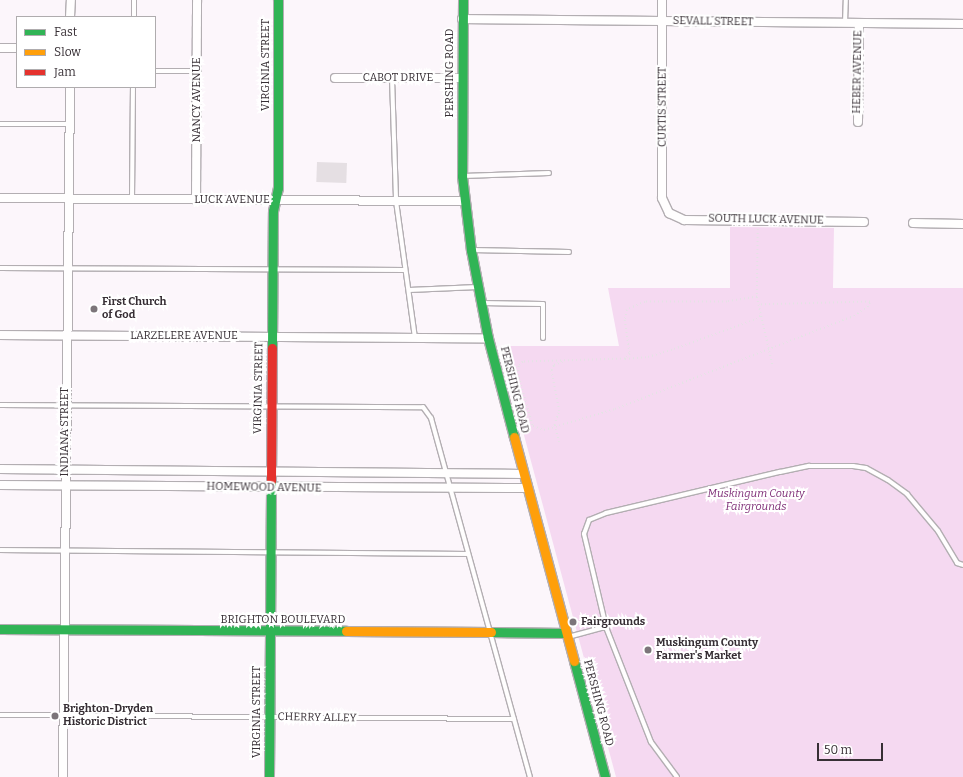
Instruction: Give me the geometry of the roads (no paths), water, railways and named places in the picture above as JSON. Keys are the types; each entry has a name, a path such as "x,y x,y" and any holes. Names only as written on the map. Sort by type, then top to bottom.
{"street":[{"path":"70,0 70,16"},
{"name":"NANCY AVENUE","path":"196,200 197,0"},
{"name":"VIRGINIA STREET","path":"269,777 270,471 278,0"},
{"name":"PERSHING ROAD","path":"463,0 462,176 471,250 488,338 523,474 605,777"},
{"name":"CURTIS STREET","path":"662,0 662,198 669,213"},
{"name":"SEVALL STREET","path":"462,19 963,24"},
{"name":"HEBER AVENUE","path":"858,122 859,23"},
{"path":"0,48 16,48"},
{"name":"CABOT DRIVE","path":"335,78 462,78"},
{"name":"INDIANA STREET","path":"63,777 66,267 69,198 70,88"},
{"name":"LUCK AVENUE","path":"0,198 464,201"},
{"name":"SOUTH LUCK AVENUE","path":"669,213 684,220 757,219 864,222"},
{"path":"913,223 963,224"},
{"name":"LARZELERE AVENUE","path":"0,335 488,338"},
{"name":"HOMEWOOD AVENUE","path":"0,469 523,474"},
{"name":"HOMEWOOD AVENUE","path":"0,485 270,488 527,488"},
{"name":"BRIGHTON BOULEVARD","path":"0,629 567,635"}],"lane":[{"path":"134,0 134,16"},
{"path":"845,23 846,0"},
{"path":"156,71 197,72"},
{"path":"392,78 396,201 415,338"},
{"path":"132,199 133,88"},
{"path":"0,124 69,124"},
{"path":"462,176 549,173"},
{"path":"471,250 569,252"},
{"path":"0,268 66,267 405,270"},
{"path":"409,290 478,287"},
{"path":"481,303 543,304 543,338"},
{"path":"0,405 423,407 431,418 489,634 530,777"},
{"path":"677,777 651,742 606,627 584,534 590,520 606,513 810,466 853,466 866,468 888,480 920,507 957,564 963,565"},
{"path":"0,550 467,554"},
{"path":"567,635 606,627"},
{"name":"CHERRY ALLEY","path":"0,715 514,720"}],"place":[{"name":"First Church of God","path":"94,309"},
{"name":"Fairgrounds","path":"573,622"},
{"name":"Muskingum County Farmer's Market","path":"648,650"},
{"name":"Brighton-Dryden Historic District","path":"55,716"}],"park label":[{"name":"Muskingum County Fairgrounds","path":"756,501"}]}
